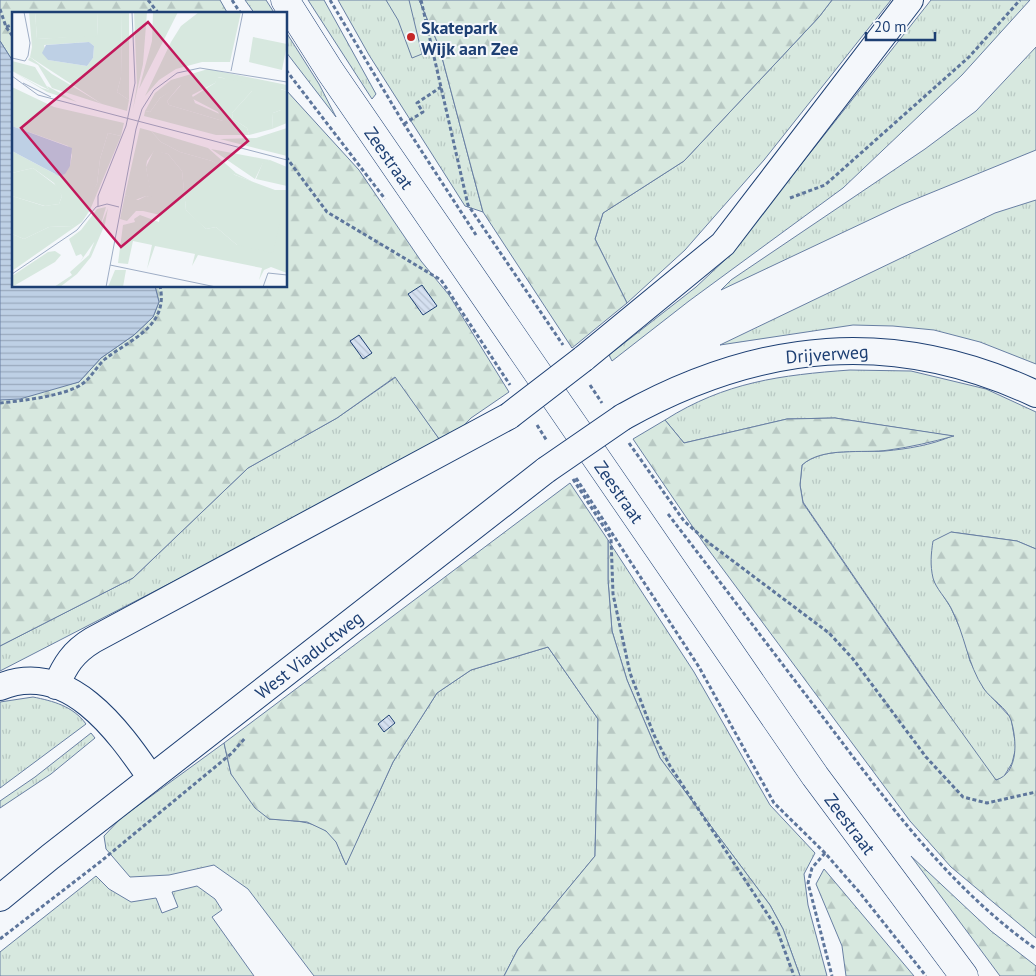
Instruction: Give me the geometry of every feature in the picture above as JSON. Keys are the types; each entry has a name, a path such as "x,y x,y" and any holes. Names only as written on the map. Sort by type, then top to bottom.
{"main road":[{"name":"Zeestraat","path":"284,0 335,80 815,776 964,976"}],"lane":[{"path":"56,686 66,663 74,653 93,640 509,416 579,363 723,244 910,0"},
{"name":"Drijverweg","path":"620,423 686,385 730,370 787,356 818,352 887,352 929,358 1010,381 1036,394"},
{"name":"West Viaductweg","path":"0,898 151,778 559,465 620,423"},
{"path":"0,687 18,682 40,682 56,686 81,697 104,716 151,778"}],"path":[{"path":"148,0 157,12"},
{"path":"232,0 241,12"},
{"name":"Zeestraat","path":"330,0 404,124 481,242"},
{"path":"421,0 468,205 579,363 684,521 708,543 753,574 787,604 829,634 841,646 926,757 963,797 987,803 1036,792"},
{"path":"789,198 825,185 969,57 1020,0"},
{"path":"0,9 6,26 12,35"},
{"path":"146,12 153,9"},
{"path":"6,26 12,24"},
{"name":"Zeestraat","path":"288,73 387,202"},
{"path":"404,124 423,112 417,103 441,87"},
{"path":"288,159 327,212 441,280 512,388"},
{"path":"440,273 518,389"},
{"path":"0,403 31,400 81,385 98,366 134,340 152,323 161,310 160,288"},
{"path":"534,422 559,465 612,538 613,594 630,673 654,735 670,766 776,927 794,976"},
{"path":"539,422 550,438"},
{"name":"Zeestraat","path":"559,465 700,667 774,803 824,853 860,893 926,976"},
{"name":"Zeestraat","path":"665,510 895,812 948,874 991,915 1036,949"},
{"path":"824,853 812,868 808,883 832,976"}],"green space":[{"path":"0,0 220,0 227,12 12,12 12,60 0,41"},
{"path":"245,0 266,0 274,12 254,12"},
{"path":"308,0 324,0 376,94 372,99"},
{"path":"338,0 419,0 439,46 483,212 465,206 369,55"},
{"name":"Skatepark Wijk aan Zee","path":"386,0 409,0 422,54 412,58 398,20"},
{"path":"419,0 832,0 819,17 684,161 603,213 595,239 627,303 572,348 483,212 439,46"},
{"path":"832,0 891,0 764,160 685,250 627,303 595,239 603,213 684,161 819,17"},
{"path":"931,0 1030,0 962,75 843,188 689,301 612,361 609,355 696,287 727,258"},
{"path":"288,35 319,84 336,117 288,55"},
{"path":"1036,47 1036,150 901,205 721,290 731,280 925,149 976,111"},
{"path":"288,92 359,170 421,261 449,295 509,392 471,418 450,440 442,443 395,377 337,418 248,468 133,578 0,646 0,400 79,382 101,358 134,335 153,317 159,302 156,288 288,288"},
{"path":"1036,200 1036,364 980,342 934,330 893,326 853,325 720,345 995,213"},
{"path":"850,370 911,371 986,389 1036,412 1036,549 1017,541 951,532 934,581 951,608 963,635 970,661 984,689 1011,718 1016,747 1012,763 1003,778 996,780 985,768 803,502 800,485 802,465 810,459 830,453 902,449 928,444 952,436 835,418 787,419 684,443 665,420 687,407 710,397 754,383 777,378"},
{"path":"396,377 442,443 0,671 0,646 133,578 248,468 337,418"},
{"path":"835,418 954,436 889,450 821,455 802,465 800,485 803,503 924,680 996,780 1009,770 1014,755 1015,746 1011,720 1006,711 987,693 978,679 956,618 934,582 931,564 933,541 951,532 1017,541 1036,549 1036,938 951,867 910,821 705,545 633,439 665,420 684,443 787,419"},
{"path":"570,483 608,540 608,580 612,631 627,680 660,758 770,905 783,929 800,976 504,976 518,949 595,856 598,719 548,647 471,670 437,693 393,762 346,865 336,842 326,831 307,822 269,819 255,808 231,774 224,743"},
{"path":"608,540 694,672 770,805 815,853 804,874 808,905 827,976 800,976 783,929 770,905 660,758 627,680 612,631 608,580"},
{"path":"548,647 598,719 595,856 518,949 504,976 314,976 248,889 214,865 169,875 130,877 106,849 104,836 121,818 224,743 231,774 269,819 297,821 324,829 337,843 346,864 393,762 437,693 471,670"},
{"path":"33,697 69,709 86,724 0,788 0,702"},
{"path":"91,733 95,738 51,774 0,808 0,801 35,777"},
{"path":"911,856 991,931 1036,966 1036,976 1000,976"},
{"path":"824,869 914,976 846,976 842,946 816,884"},
{"path":"96,876 109,889 131,902 156,898 162,913 178,907 172,892 197,886 215,899 222,910 212,917 254,976 0,976 0,952"}],"water":[{"path":"0,41 12,60 12,288 156,288 159,302 153,317 134,335 101,358 79,382 20,399 0,400"}],"building":[{"path":"422,285 437,306 423,315 408,294"},
{"path":"359,335 372,353 363,359 350,341"},
{"path":"389,715 395,723 384,732 378,724"}],"place":[{"name":"Skatepark Wijk aan Zee","path":"411,37"}]}
